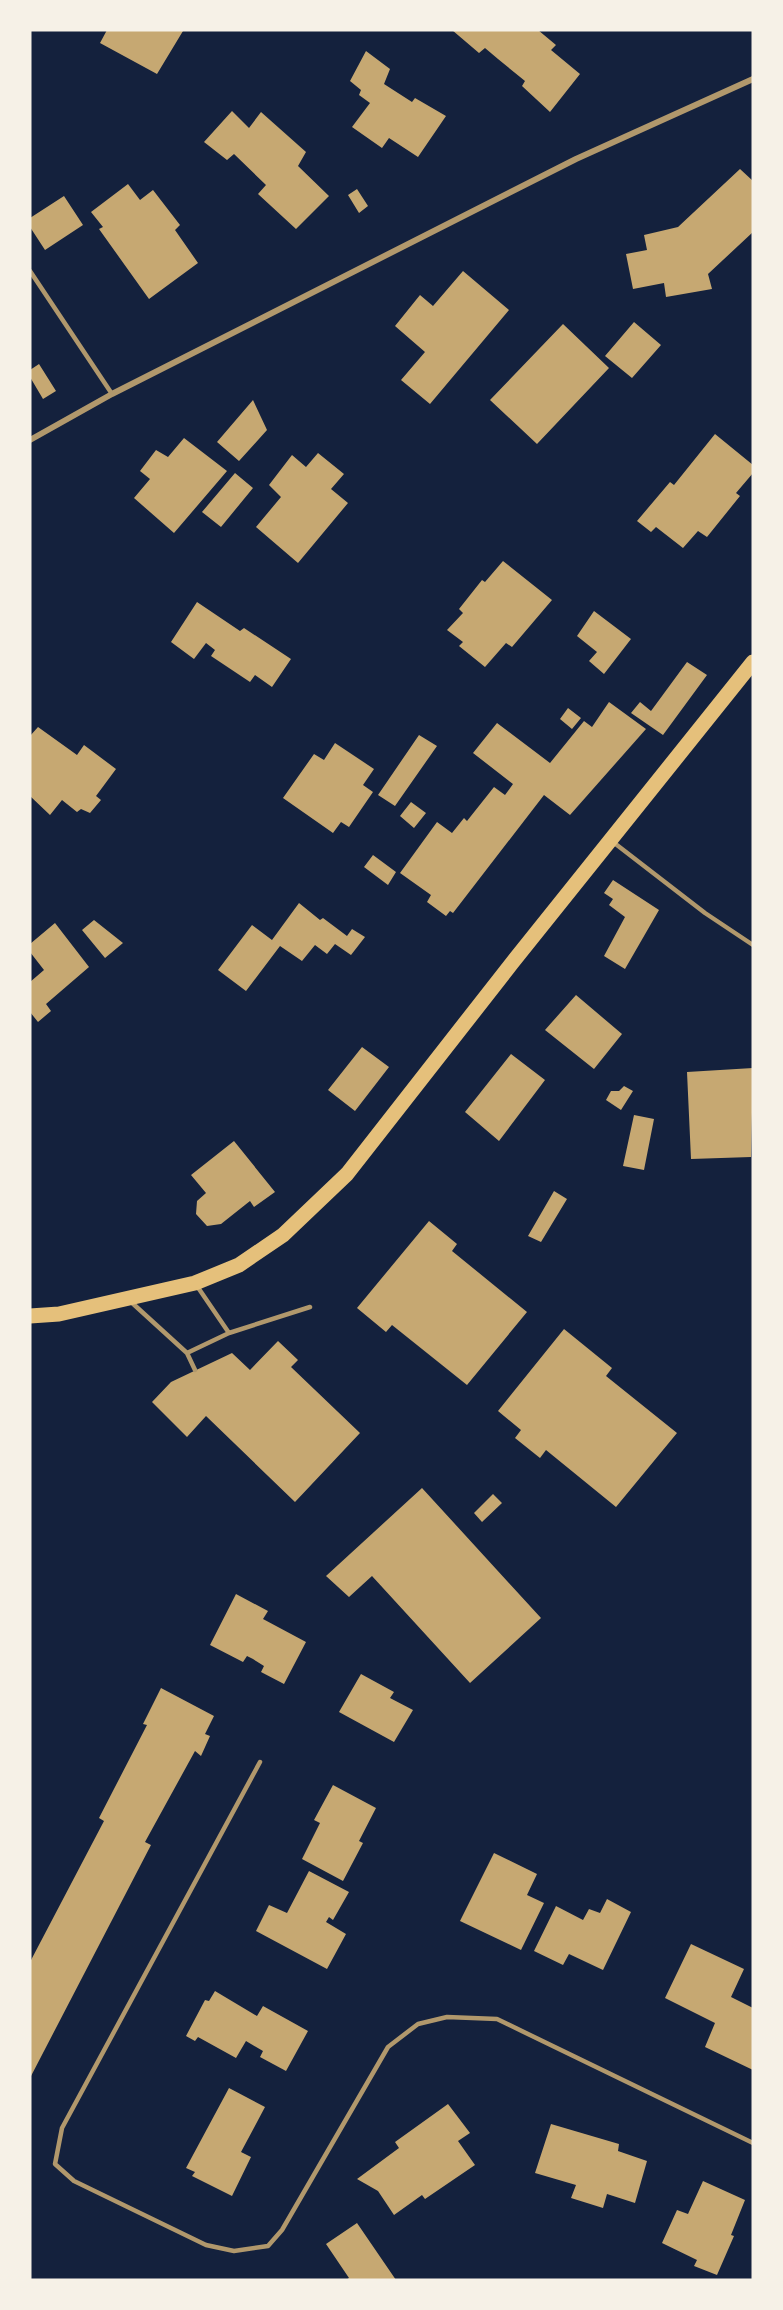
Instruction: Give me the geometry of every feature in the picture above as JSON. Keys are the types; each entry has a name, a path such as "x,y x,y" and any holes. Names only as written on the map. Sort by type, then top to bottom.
{"main road":[{"path":"30,1316 59,1314 195,1283 238,1265 283,1235 347,1174 753,662"}],"street":[{"path":"30,440 112,394 576,159 753,79"}],"lane":[{"path":"30,271 112,394"},
{"path":"610,840 705,913 753,945"},
{"path":"195,1283 229,1333"},
{"path":"128,1299 187,1353 195,1370"},
{"path":"187,1353 229,1333 310,1307"},
{"path":"260,1762 62,2128 55,2164 74,2181 206,2245 234,2251 268,2246 282,2230 388,2047 418,2024 447,2017 497,2019 753,2143"}],"building":[{"path":"107,30 183,31 157,74 100,43"},
{"path":"452,30 538,30 556,45 551,50 580,74 550,112 522,86 525,81 485,48 479,53"},
{"path":"366,51 390,69 384,84 412,102 415,98 446,116 418,157 389,138 382,148 352,127 370,103 359,95 361,90 350,81"},
{"path":"232,111 249,128 261,112 306,152 298,166 329,196 296,229 258,194 266,185 234,154 227,160 204,142"},
{"path":"740,169 753,181 753,232 708,274 712,289 666,297 664,283 633,289 626,254 647,250 644,235 678,227"},
{"path":"128,184 140,200 153,190 180,225 175,230 198,263 149,299 99,229 103,227 91,212"},
{"path":"357,189 368,206 359,213 348,195"},
{"path":"64,196 83,225 45,250 30,227 30,218"},
{"path":"463,271 509,310 430,404 401,380 425,352 395,326 420,295 433,306"},
{"path":"634,322 661,345 632,378 605,356"},
{"path":"563,324 609,368 537,444 490,400"},
{"path":"39,364 56,391 43,399 30,377 30,370"},
{"path":"253,400 267,430 239,461 217,442"},
{"path":"715,434 753,465 753,473 736,493 740,496 707,537 698,531 683,548 656,527 651,532 637,521 670,482 674,485"},
{"path":"184,438 227,471 174,533 134,498 150,479 140,471 156,450 168,457"},
{"path":"318,453 344,474 331,489 348,503 298,563 256,527 281,497 269,485 292,455 306,467"},
{"path":"235,473 253,488 221,527 202,512"},
{"path":"503,561 552,600 512,647 506,643 485,667 459,646 463,642 447,630 463,613 459,609 482,580 485,582"},
{"path":"197,602 240,631 244,628 291,659 272,687 255,675 250,682 211,656 215,650 206,643 194,659 171,642"},
{"path":"594,611 631,639 604,674 589,661 597,652 577,636"},
{"path":"687,662 707,675 663,735 631,713 640,702 651,711"},
{"path":"609,702 646,729 570,815 544,795 453,913 450,911 446,916 427,902 431,895 400,873 437,822 452,833 464,818 467,821 494,787 505,795 513,784 473,753 497,723 550,763 584,721 592,727"},
{"path":"568,708 581,718 572,729 560,719"},
{"path":"38,727 77,755 84,745 116,769 96,796 101,800 90,813 81,809 77,812 62,800 50,815 30,796 30,736"},
{"path":"419,735 437,746 395,806 378,795"},
{"path":"335,743 374,769 363,785 373,792 349,827 341,822 333,833 283,798 314,754 324,760"},
{"path":"411,802 426,813 414,828 400,816"},
{"path":"373,855 396,872 388,885 364,867"},
{"path":"613,880 659,910 625,969 604,956 625,917 609,905 613,899 604,893"},
{"path":"299,903 320,920 323,918 347,936 352,929 365,937 351,955 335,944 327,954 315,945 302,961 280,946 246,991 218,970 252,925 272,940"},
{"path":"94,920 123,943 105,958 82,930"},
{"path":"55,923 89,967 46,1004 51,1011 38,1022 30,1012 30,982 44,970 30,952 30,944"},
{"path":"576,995 622,1034 594,1069 545,1030"},
{"path":"362,1047 389,1067 355,1111 328,1090"},
{"path":"511,1054 545,1080 499,1141 465,1112"},
{"path":"753,1068 751,1157 691,1159 687,1072"},
{"path":"624,1086 633,1091 621,1110 606,1100 611,1091 619,1091"},
{"path":"634,1115 654,1119 644,1170 623,1166"},
{"path":"234,1141 275,1192 254,1207 250,1201 221,1224 207,1226 196,1214 197,1201 206,1193 191,1175"},
{"path":"554,1191 567,1199 541,1242 528,1236"},
{"path":"429,1221 457,1244 452,1251 527,1312 467,1385 392,1325 386,1332 357,1308"},
{"path":"564,1329 612,1368 606,1376 677,1433 616,1507 546,1450 540,1458 515,1438 521,1430 498,1411"},
{"path":"278,1341 298,1360 291,1367 360,1433 295,1502 206,1416 187,1437 152,1402 171,1382 232,1353 250,1370"},
{"path":"422,1488 541,1618 470,1683 372,1576 349,1597 326,1576"},
{"path":"493,1494 502,1503 482,1522 474,1513"},
{"path":"236,1594 268,1611 263,1619 306,1642 284,1684 261,1672 264,1666 253,1659 247,1656 243,1662 210,1645"},
{"path":"361,1674 394,1692 390,1698 413,1710 394,1742 339,1712"},
{"path":"161,1688 214,1716 205,1734 210,1736 201,1756 195,1751 145,1842 151,1845 30,2078 30,1962 104,1821 99,1818 147,1725 143,1724"},
{"path":"333,1785 376,1808 359,1841 363,1843 343,1881 302,1859 320,1823 314,1820"},
{"path":"494,1853 537,1874 527,1895 544,1903 521,1950 460,1921"},
{"path":"309,1871 349,1892 333,1920 329,1917 326,1922 346,1934 327,1969 256,1931 269,1905 287,1913"},
{"path":"607,1899 631,1912 603,1970 569,1954 563,1965 534,1951 556,1906 583,1920 589,1909 600,1913"},
{"path":"691,1944 744,1969 731,1997 753,2008 753,2070 705,2047 715,2023 665,1998"},
{"path":"215,1991 257,2016 263,2006 308,2031 286,2071 260,2057 263,2051 246,2041 236,2058 198,2037 195,2041 186,2036 205,2000 209,2001"},
{"path":"229,2088 265,2107 241,2152 251,2157 232,2196 192,2176 195,2172 186,2168"},
{"path":"448,2104 470,2133 458,2141 475,2165 425,2199 422,2195 394,2215 378,2191 357,2179 399,2148 395,2142"},
{"path":"551,2124 619,2144 618,2151 647,2161 635,2203 607,2194 603,2208 571,2198 576,2185 535,2173"},
{"path":"703,2181 745,2200 731,2235 734,2236 717,2275 694,2266 697,2260 662,2243 677,2210 688,2214"},
{"path":"357,2223 396,2280 346,2280 349,2278 326,2244"}]}
